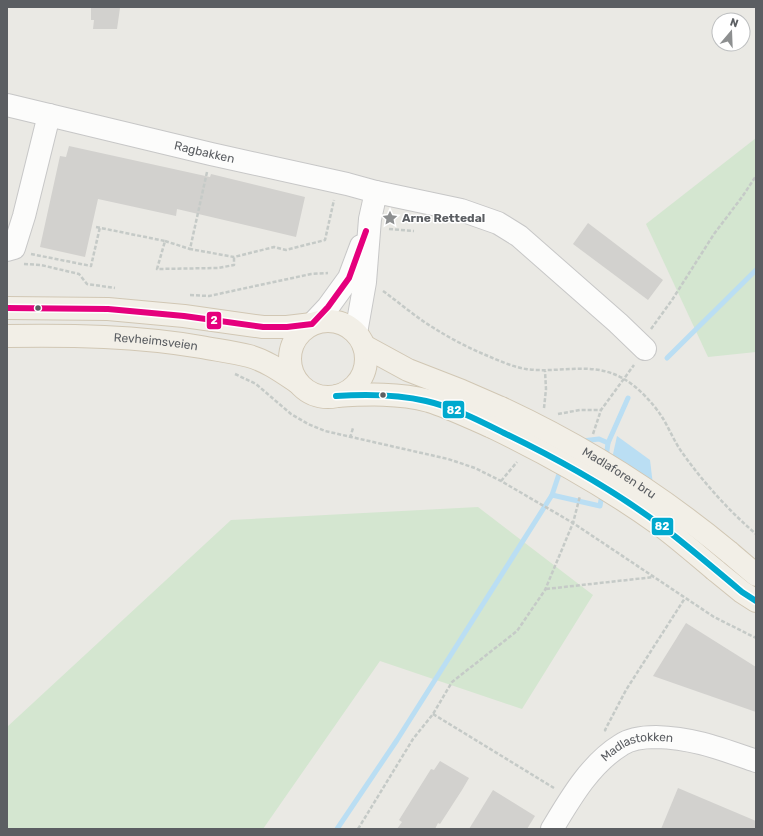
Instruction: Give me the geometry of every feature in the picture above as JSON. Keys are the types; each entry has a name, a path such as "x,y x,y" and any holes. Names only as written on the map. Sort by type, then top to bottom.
{"main road":[{"path":"7,308 108,309 184,316 264,327 287,327 325,321 339,322 345,325 360,339 408,370 462,391 496,417"},
{"path":"312,324 302,330 295,339 291,350 290,361 292,372 297,382 303,388 315,394 328,397 377,394 404,396 428,401 452,409 496,417"},
{"name":"Revheimsveien","path":"7,336 106,337 182,344 250,356 271,366 297,382"},
{"path":"336,396 349,390 359,380 365,367 366,353 360,339"},
{"name":"Madlaforen bru","path":"496,417 532,423 580,448 652,494 701,530 756,575"},
{"name":"Madlaforen bru","path":"496,417 526,444 613,493 662,526 756,602"}],"street":[{"name":"Ragbakken","path":"7,105 211,154 461,210 498,223 519,236 642,346"},
{"path":"10,249 24,216 29,155 49,115"},
{"path":"360,339 366,282 379,222 376,192"},
{"path":"312,324 328,307 349,278 379,222"},
{"name":"Madlastokken","path":"552,829 571,799 598,762 622,744 643,737 676,738 709,744 756,761"}],"path":[{"path":"190,249 211,154"},
{"path":"595,426 601,410 624,379 649,332 672,300 714,234 756,176"},
{"path":"96,227 165,241 190,249 234,257 274,247 286,250 325,240 335,198"},
{"path":"379,222 388,229 414,231"},
{"path":"10,249 91,266 100,227"},
{"path":"165,241 157,269 218,268 234,265 234,257"},
{"path":"10,249 21,264 41,265 79,274 87,284 120,289"},
{"path":"184,295 209,296 311,274 333,273"},
{"path":"382,290 437,330 471,349 502,362 525,369 545,371 582,368 607,372 624,379 642,393 661,415 680,450 706,484 738,518 756,534"},
{"path":"233,374 256,384 290,414 325,431 350,438 448,459 475,468 540,503 573,523 714,617 756,638"},
{"path":"551,415 580,410 601,410"},
{"path":"350,438 353,428"},
{"path":"358,829 413,739 433,714 452,682 517,631 545,590 573,523 581,494"},
{"path":"545,590 654,576"},
{"path":"613,751 605,730 626,690 685,598"},
{"path":"433,714 571,799"}],"green space":[{"path":"756,138 756,352 708,357 646,224"},
{"path":"478,507 593,595 522,709 380,661 263,829 7,829 7,727 231,520"}],"water":[{"path":"617,436 650,460 654,493 605,490"}],"building":[{"path":"91,7 120,8 117,29 93,29 94,20 91,20"},
{"path":"69,146 210,177 211,174 305,197 296,237 177,209 176,216 98,199 85,257 40,247 60,156 66,157"},
{"path":"588,223 663,280 648,300 573,244"},
{"path":"686,623 756,667 756,712 653,676"},
{"path":"440,761 469,778 462,790 440,824 438,823 435,829 397,829 402,822 399,820 431,769 434,770"},
{"path":"678,788 756,821 756,829 661,829"},
{"path":"493,790 535,816 527,829 469,829"}],"waterway":[{"path":"667,358 756,270"},
{"path":"606,458 608,443 628,398"},
{"path":"582,441 599,439 608,443"},
{"path":"337,829 397,740 552,495 561,468"},
{"path":"552,495 600,506 602,494"}],"transit line":[{"name":"2","path":"7,308 108,309 184,316 263,327 287,327 312,324 328,307 349,278 366,231"},
{"name":"82","path":"336,396 381,395 404,397 436,404 466,415 524,443 606,488 626,501 663,527 742,592 756,601"}],"place":[{"name":"Arne Rettedal","path":"390,218"}]}
